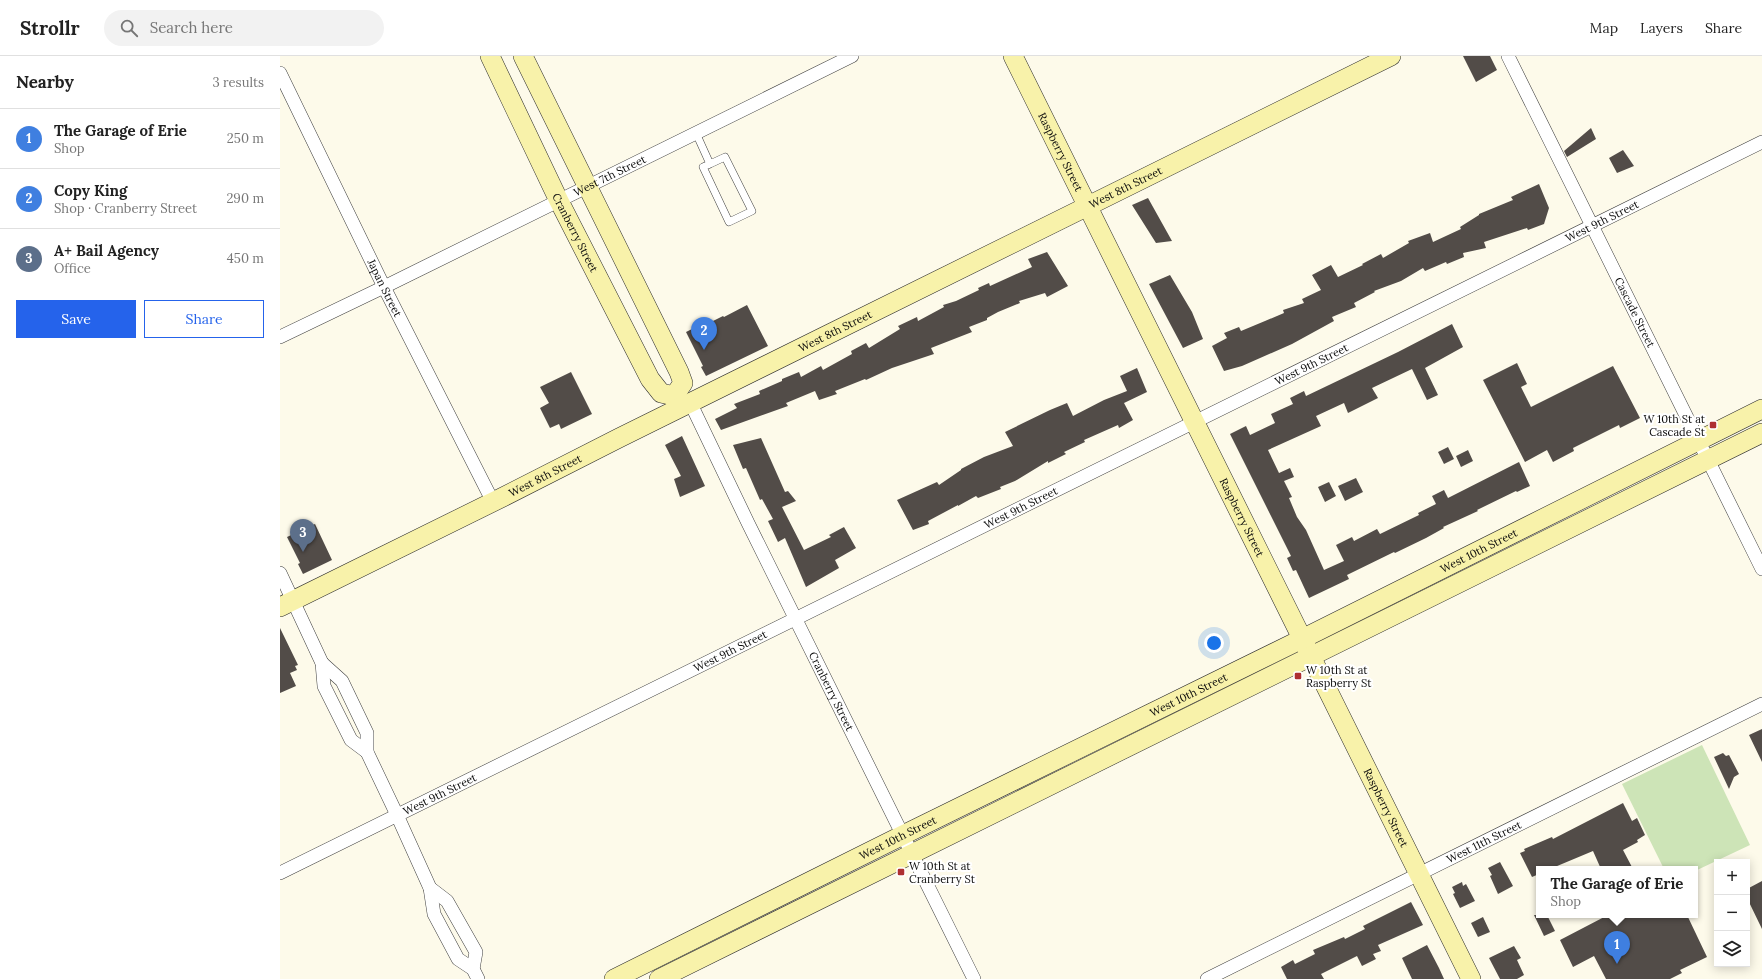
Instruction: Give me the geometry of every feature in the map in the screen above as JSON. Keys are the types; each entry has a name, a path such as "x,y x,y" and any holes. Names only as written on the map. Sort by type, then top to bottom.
{"street":[{"name":"Cranberry Street","path":"490,56 559,201 650,379 661,393 681,402 796,619 974,979"},
{"path":"523,56 679,372 682,383 681,402"},
{"name":"West 7th Street","path":"280,337 696,134 852,56"},
{"name":"Raspberry Street","path":"1013,56 1471,979"},
{"name":"West 8th Street","path":"287,604 493,502 681,402 1087,206 1390,56"},
{"name":"Cascade Street","path":"1508,56 1762,569"},
{"name":"Japan Street","path":"280,73 384,287 493,502"},
{"name":"West 9th Street","path":"280,874 1194,421 1593,227 1762,142"},
{"name":"West 10th Street","path":"614,979 903,834 1302,639 1762,409"},
{"name":"West 10th Street","path":"659,979 1762,433"},
{"path":"1558,510 1568,529"},
{"path":"280,573 287,604 322,663 342,681 367,733 367,752 398,815 430,888 434,914 458,959 476,974"},
{"path":"322,663 324,686 351,740 367,752"},
{"name":"West 11th Street","path":"1207,979 1762,704"},
{"path":"1103,736 1112,756"},
{"path":"430,888 448,901 476,952 476,974"},
{"path":"704,934 714,952"}],"lane":[{"path":"696,134 710,164"},
{"path":"725,157 752,211 729,222 703,167 710,164 725,157"}],"green space":[{"path":"1702,745 1750,845 1720,859 1714,859 1714,862 1698,870 1698,866 1663,866 1622,784"}],"building":[{"path":"1463,56 1490,56 1497,70 1476,82"},
{"path":"1591,128 1596,139 1567,157 1564,151"},
{"path":"1623,150 1634,166 1617,173 1609,158"},
{"path":"1539,184 1549,208 1544,224 1484,242 1486,248 1463,253 1464,257 1447,264 1446,262 1425,271 1423,268 1401,281 1374,291 1375,292 1354,303 1356,307 1332,317 1334,321 1292,344 1242,366 1224,371 1212,346 1227,338 1224,333 1239,327 1241,331 1284,313 1283,310 1304,303 1302,299 1321,290 1312,275 1331,265 1338,277 1363,265 1362,264 1381,254 1383,258 1409,243 1408,241 1430,233 1433,242 1461,229 1460,227 1479,214 1513,200 1511,197"},
{"path":"1148,198 1172,241 1156,243 1132,205"},
{"path":"1047,252 1068,286 1047,297 1045,293 1019,301 1020,303 998,312 987,318 987,320 969,327 972,332 931,348 934,354 892,368 866,380 865,379 835,391 837,394 819,400 815,391 786,403 788,406 721,430 715,419 737,408 734,404 760,394 759,391 782,381 782,379 799,372 801,377 821,366 823,370 852,354 851,351 866,343 869,348 900,329 898,326 917,317 918,321 944,307 943,305 956,301 979,290 978,288 989,283 990,286 1032,267 1028,259"},
{"path":"1170,275 1192,312 1203,339 1183,348 1149,284"},
{"path":"747,305 768,346 706,376 701,367 703,366 686,332 700,325 701,327 723,316 724,317"},
{"path":"1452,324 1463,347 1425,368 1438,395 1427,400 1412,369 1372,388 1378,398 1348,413 1344,403 1316,416 1321,426 1268,450 1279,473 1290,468 1294,477 1284,481 1292,497 1289,498 1297,517 1306,530 1324,570 1344,561 1336,545 1352,537 1354,541 1377,529 1380,534 1419,515 1418,513 1436,504 1432,496 1444,490 1448,498 1519,462 1530,486 1517,492 1516,491 1443,527 1444,528 1426,538 1347,575 1349,579 1309,598 1296,570 1293,571 1287,558 1291,556 1230,434 1246,426 1250,435 1275,423 1271,414 1293,404 1290,398 1304,391 1306,396 1398,352"},
{"path":"1517,363 1527,384 1521,387 1531,407 1613,366 1640,418 1620,428 1619,425 1573,448 1574,451 1553,462 1547,450 1525,462 1483,380"},
{"path":"1137,368 1147,392 1124,403 1133,420 1119,428 1118,425 1084,440 1085,442 1064,452 1066,454 1048,463 1048,461 1015,481 1000,487 1001,489 978,498 976,496 928,521 929,524 913,530 897,500 937,482 939,485 961,469 984,457 1013,446 1005,432 1050,410 1067,403 1073,416 1104,400 1127,391 1120,376"},
{"path":"571,372 592,414 561,429 559,424 550,428 540,408 549,403 540,387"},
{"path":"682,436 705,486 680,497 674,479 681,476 665,445"},
{"path":"761,438 785,492 788,491 796,501 782,507 804,550 831,537 829,535 844,527 856,548 835,560 839,568 806,587 785,538 778,542 768,521 773,519 762,499 760,500 746,468 743,469 733,445"},
{"path":"1448,447 1454,459 1444,464 1438,452"},
{"path":"1468,450 1473,461 1461,467 1456,456"},
{"path":"1356,478 1363,492 1345,501 1338,486"},
{"path":"1329,482 1336,496 1325,502 1318,487"},
{"path":"315,524 332,560 303,574 298,564 300,563 287,537"},
{"path":"280,628 298,665 295,666 297,670 290,673 296,686 280,693"},
{"path":"1762,729 1762,762 1749,735"},
{"path":"1723,753 1726,756 1729,755 1739,774 1734,777 1729,789 1714,757"},
{"path":"1623,803 1632,821 1637,818 1645,835 1637,840 1638,842 1623,850 1631,866 1600,866 1593,851 1557,866 1536,866 1536,875 1532,877 1520,853 1525,851 1524,849 1552,837 1553,839"},
{"path":"1500,862 1513,886 1498,894 1490,876 1492,875 1488,868"},
{"path":"1762,881 1762,929 1750,904 1750,887"},
{"path":"1462,882 1463,886 1466,884 1475,901 1460,908 1453,894 1455,893 1452,887"},
{"path":"1411,902 1423,925 1378,945 1381,951 1373,954 1376,959 1362,966 1357,956 1321,974 1324,979 1287,979 1281,967 1293,960 1295,964 1315,954 1313,950 1344,937 1345,939 1365,929 1363,926"},
{"path":"1534,915 1536,915 1536,918 1548,918 1555,931 1544,936"},
{"path":"1483,917 1490,932 1478,937 1471,923"},
{"path":"1602,918 1688,918 1707,957 1680,970 1682,973 1670,979 1606,979 1594,956 1573,967 1560,940"},
{"path":"1427,945 1444,979 1412,979 1402,958"},
{"path":"1514,946 1521,958 1517,960 1524,975 1517,979 1500,979 1489,958"}],"place":[{"name":"Copy King","path":"704,350"},
{"name":"W 10th St at Cascade St","path":"1713,425"},
{"name":"A+ Bail Agency","path":"303,552"},
{"name":"W 10th St at Raspberry St","path":"1298,676"},
{"name":"W 10th St at Cranberry St","path":"901,872"},
{"name":"The Garage of Erie","path":"1617,964"}]}
